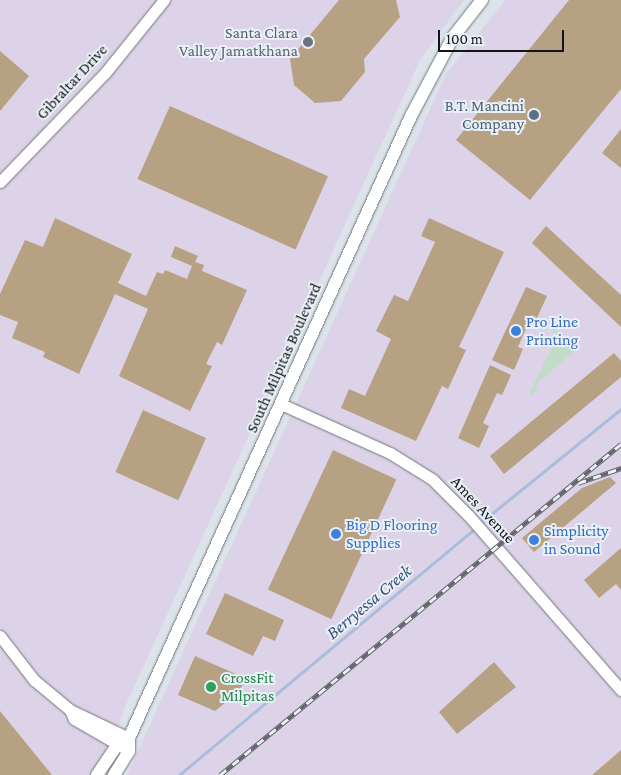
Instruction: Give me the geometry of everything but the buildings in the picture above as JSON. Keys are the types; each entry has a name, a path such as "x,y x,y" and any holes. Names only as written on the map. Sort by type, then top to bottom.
{"main road":[{"name":"South Milpitas Boulevard","path":"114,775 125,744 433,72 482,0"},
{"name":"South Milpitas Boulevard","path":"98,775 125,744"}],"street":[{"name":"Gibraltar Drive","path":"0,182 105,72 164,0"},
{"name":"Ames Avenue","path":"281,404 398,458 432,479 488,537 621,690"},
{"path":"0,636 34,680 70,710 125,744"}],"shaded area":[{"path":"0,0 464,0 420,60 124,709 102,775 0,775"},
{"path":"505,0 621,0 621,775 127,775 446,74"}],"green space":[{"path":"554,328 577,349 535,385 538,389 532,395 530,392 558,335 552,332"}],"waterway":[{"name":"Berryessa Creek","path":"479,524 621,409"},
{"name":"Berryessa Creek","path":"179,775 475,528"}],"railway":[{"path":"220,775 621,444"},
{"path":"578,483 621,468"}],"place":[{"name":"Santa Clara Valley Jamatkhana","path":"308,42"},
{"name":"B.T. Mancini Company","path":"534,115"},
{"name":"Pro Line Printing","path":"516,331"},
{"name":"Big D Flooring Supplies","path":"336,534"},
{"name":"Simplicity in Sound","path":"534,540"},
{"name":"CrossFit Milpitas","path":"211,687"}]}
